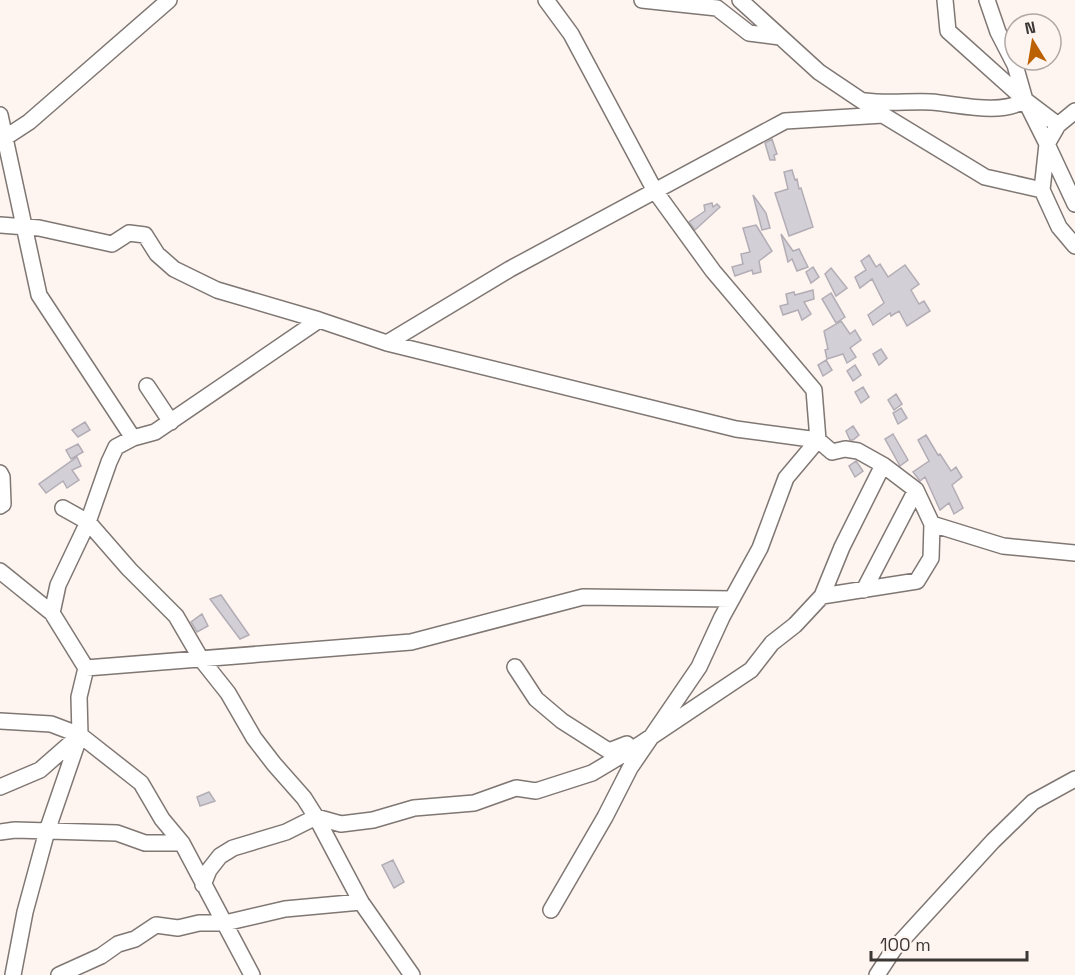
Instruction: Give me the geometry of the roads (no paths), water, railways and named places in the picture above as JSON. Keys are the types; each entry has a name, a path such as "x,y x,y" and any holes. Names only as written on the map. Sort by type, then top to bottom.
{"street":[{"path":"3,139 29,122 170,0"},
{"path":"546,0 571,34 655,191 714,271 814,390 818,440 786,478 760,548 699,667 630,768 605,817 551,910"},
{"path":"642,0 717,8 749,33 780,36"},
{"path":"740,0 819,72 883,115 985,177 1042,190"},
{"path":"945,0 948,31 1025,100 1058,125"},
{"path":"987,0 998,32 1015,65 1025,100 1075,204"},
{"path":"854,95 866,101 930,102 985,108 1018,105 1025,100"},
{"path":"1075,111 1058,125 1047,144 1042,190 1059,227 1075,246"},
{"path":"0,115 3,139 39,296 133,438"},
{"path":"387,343 510,269 785,121 883,115"},
{"path":"0,225 39,228 112,244 129,233 145,235 157,254 174,269 217,290 387,343 736,429 818,440 832,452 845,449 858,451 883,465 916,490 932,524 931,558 917,581 822,596"},
{"path":"52,613 58,585 88,522 116,447 133,438 155,432 171,422 318,320"},
{"path":"147,386 171,422"},
{"path":"203,885 209,870 220,856 233,848 286,832 316,817 341,824 373,820 414,808 474,803 516,788 536,791 592,773 751,670 772,643 795,625 822,596 842,547 883,465"},
{"path":"0,472 3,504 0,506"},
{"path":"864,590 916,490"},
{"path":"63,508 88,522 129,569 176,616 201,659 228,693 254,738 273,764 304,798 362,902 412,975"},
{"path":"932,524 1003,546 1075,553"},
{"path":"0,571 52,613 86,668 79,697 80,735 47,831 25,912 14,975"},
{"path":"86,668 411,642 583,597 732,599"},
{"path":"515,667 536,699 562,721 609,751 652,735"},
{"path":"0,721 51,724 80,735 141,783 162,819 182,843 252,975"},
{"path":"0,787 40,770 80,735"},
{"path":"877,975 894,949 993,841 1033,802 1075,779"},
{"path":"0,832 117,833 145,843 182,843"},
{"path":"59,975 101,956 118,944 135,939 156,925 178,928 200,923 225,923 285,909 362,902"}]}
